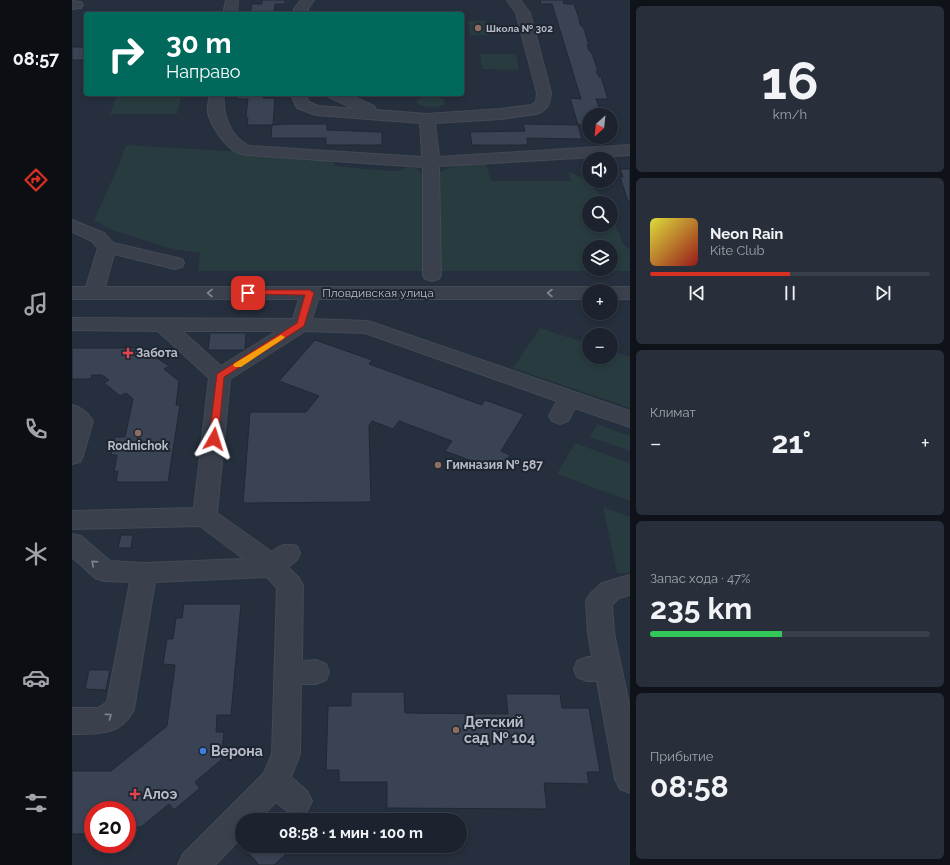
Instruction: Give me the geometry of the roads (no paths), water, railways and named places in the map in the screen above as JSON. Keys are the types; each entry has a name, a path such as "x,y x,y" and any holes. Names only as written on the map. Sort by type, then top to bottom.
{"street":[{"path":"230,12 232,0"},
{"path":"301,12 301,8 308,0"},
{"path":"299,96 302,105 310,109 389,117 427,119 501,114 541,106 545,98 538,67 523,13 513,0"},
{"path":"217,96 217,117 230,137 240,148 260,152 393,162 430,162 630,150"},
{"path":"339,96 389,117"},
{"path":"427,119 430,162 432,274"},
{"path":"72,225 98,237 107,247 176,263"},
{"path":"94,293 107,247"},
{"name":"Пловдивская улица","path":"72,293 582,293"},
{"path":"220,376 301,325 310,293"},
{"path":"618,293 630,293"},
{"path":"72,324 301,325 367,327 565,407 630,419"},
{"path":"164,325 220,376"},
{"path":"206,517 220,376"},
{"path":"72,412 82,421 72,456"},
{"path":"72,520 206,517 280,560 290,585 286,754 276,782 194,865"},
{"path":"72,543 104,571 144,573 258,568 280,560"},
{"path":"72,721 103,721 120,709 144,573"},
{"path":"630,585 610,590 599,601 602,633 598,669 630,779"},
{"path":"289,673 316,672"},
{"path":"276,782 297,801"}],"place":[{"name":"Школа № 302","path":"478,28"},
{"name":"Забота","path":"128,353"},
{"name":"Rodnichok","path":"138,433"},
{"name":"Гимназия № 587","path":"438,465"},
{"name":"Детский сад № 104","path":"456,730"},
{"name":"Верона","path":"203,751"},
{"name":"Алоэ","path":"135,794"}]}
